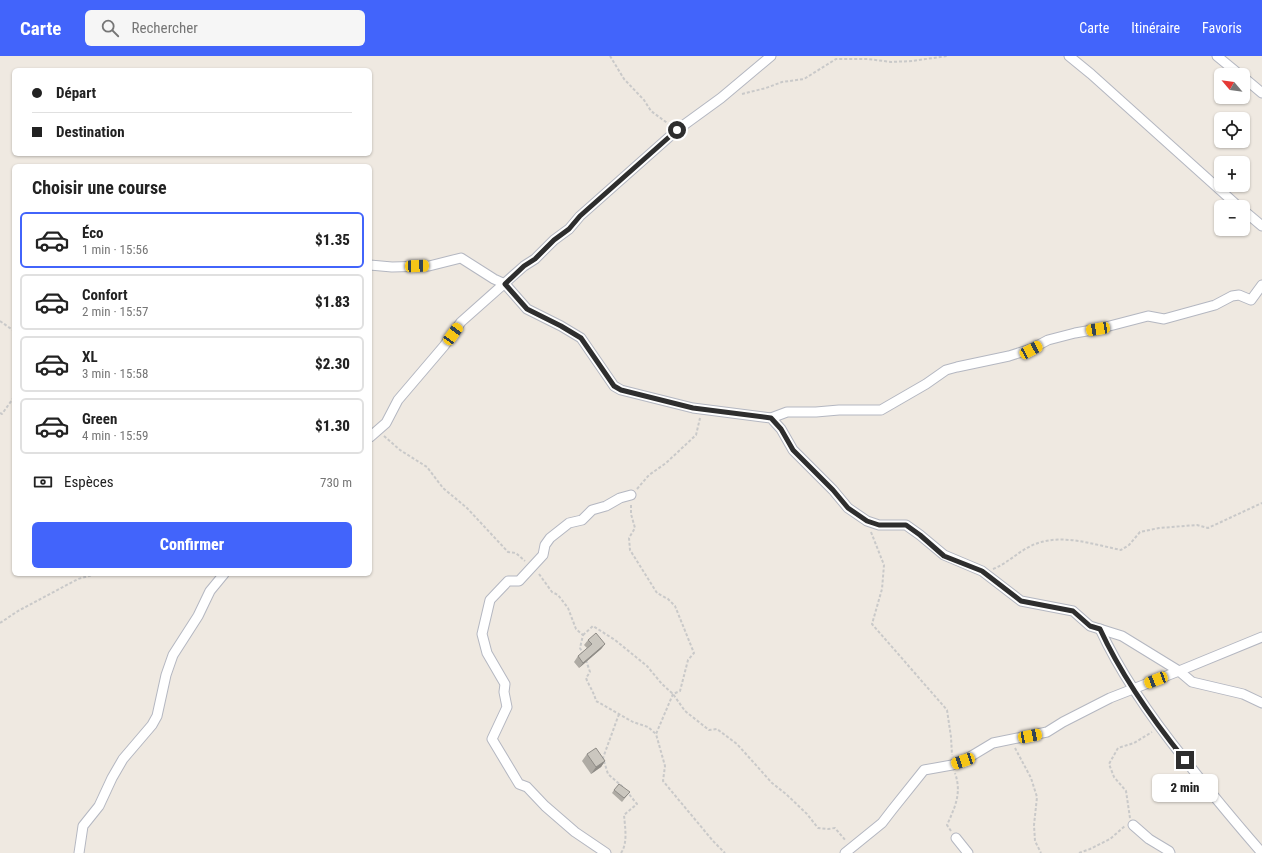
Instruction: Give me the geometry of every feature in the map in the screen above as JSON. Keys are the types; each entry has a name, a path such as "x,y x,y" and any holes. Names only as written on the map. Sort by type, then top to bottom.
{"street":[{"path":"372,435 386,423 398,400 444,346 461,322 524,266 535,259 554,240 569,229 580,216 677,130 721,98 771,56"},
{"path":"1069,56 1232,200"},
{"path":"1217,56 1232,68"},
{"path":"1250,83 1262,93"},
{"path":"1250,216 1262,226"},
{"path":"372,266 429,266 461,258 494,279 505,284 527,309 581,338 614,386 617,388 702,410 771,418 787,412 881,410 926,384 946,370 1031,350 1048,340 1074,333 1098,329 1148,316 1164,319 1215,305 1232,296 1239,295 1251,300 1262,285"},
{"path":"771,418 781,429 793,450 833,490 848,508 867,521 879,525 906,525 944,556 982,571 1021,601 1073,611 1090,626 1122,636 1179,671 1192,682 1243,694 1262,703"},
{"path":"606,853 574,832 545,806 527,787 519,784 492,739 507,707 504,692 505,684 487,653 482,634 490,600 508,581 519,581 543,555 545,545 550,538 569,523 582,520 592,510 606,506 620,498 631,495"},
{"path":"79,853 83,826 99,806 123,759 152,725 157,716 166,674 173,655 198,616 210,591 222,576"},
{"path":"1100,629 1111,654 1159,727 1262,853"},
{"path":"848,851 882,823 924,770 952,765 963,761 993,742 1047,732 1063,722 1110,698 1262,637"},
{"path":"1133,825 1149,839 1170,853"},
{"path":"956,838 968,853"}],"path":[{"path":"610,56 624,79 644,100 651,111 677,130"},
{"path":"721,98 766,88 782,82 804,79 836,59 868,59 892,62 947,56"},
{"path":"0,321 12,330"},
{"path":"0,413 2,414 12,400"},
{"path":"656,734 673,694 680,691 688,660 694,653 675,606 668,599 657,593 630,550 629,538 635,528 630,514 631,495 649,475 671,458 696,435 702,410"},
{"path":"378,430 400,450 427,468 443,488 468,508 508,552 516,553 532,567 552,592 558,595 568,608 576,629 583,635"},
{"path":"982,571 994,569 1027,548 1040,542 1053,539 1064,539 1121,550 1129,545 1140,532 1159,528 1197,525 1208,528 1262,503"},
{"path":"867,521 884,566 882,589 872,624 947,710 951,737 952,765 959,790 947,826 956,838"},
{"path":"0,623 18,611 72,582 90,576"},
{"path":"725,853 713,841 663,781 666,766 656,734 648,727 632,722 596,701 594,691 586,678 590,672 588,663 580,648 583,635 593,626 615,640 647,666 662,684 673,694 685,711 709,730 717,729 737,744 772,783 791,799 818,828 835,828 842,835 848,851"},
{"path":"618,714 602,758 608,774 623,786 637,804 624,815 626,828 625,848 622,853"},
{"path":"1079,853 1110,839 1124,826 1133,825 1129,814 1126,792 1114,777 1109,764 1118,748 1134,743 1159,727"},
{"path":"1012,739 1031,778 1038,797 1034,825 1035,841 1041,853"}],"building":[{"path":"596,633 605,644 583,663 578,656 592,644 588,640"},
{"path":"596,748 605,761 596,767 587,754"},
{"path":"619,784 630,792 624,798 614,790"}],"route":[{"path":"677,130 580,216 569,229 554,240 535,259 524,266 505,284 527,309 581,338 614,386 621,390 693,408 771,418 781,429 793,450 809,464 848,508 867,521 879,525 906,525 944,556 982,571 1002,588 1021,601 1073,611 1090,626 1100,629 1111,654 1133,689 1159,727 1185,760"}]}
